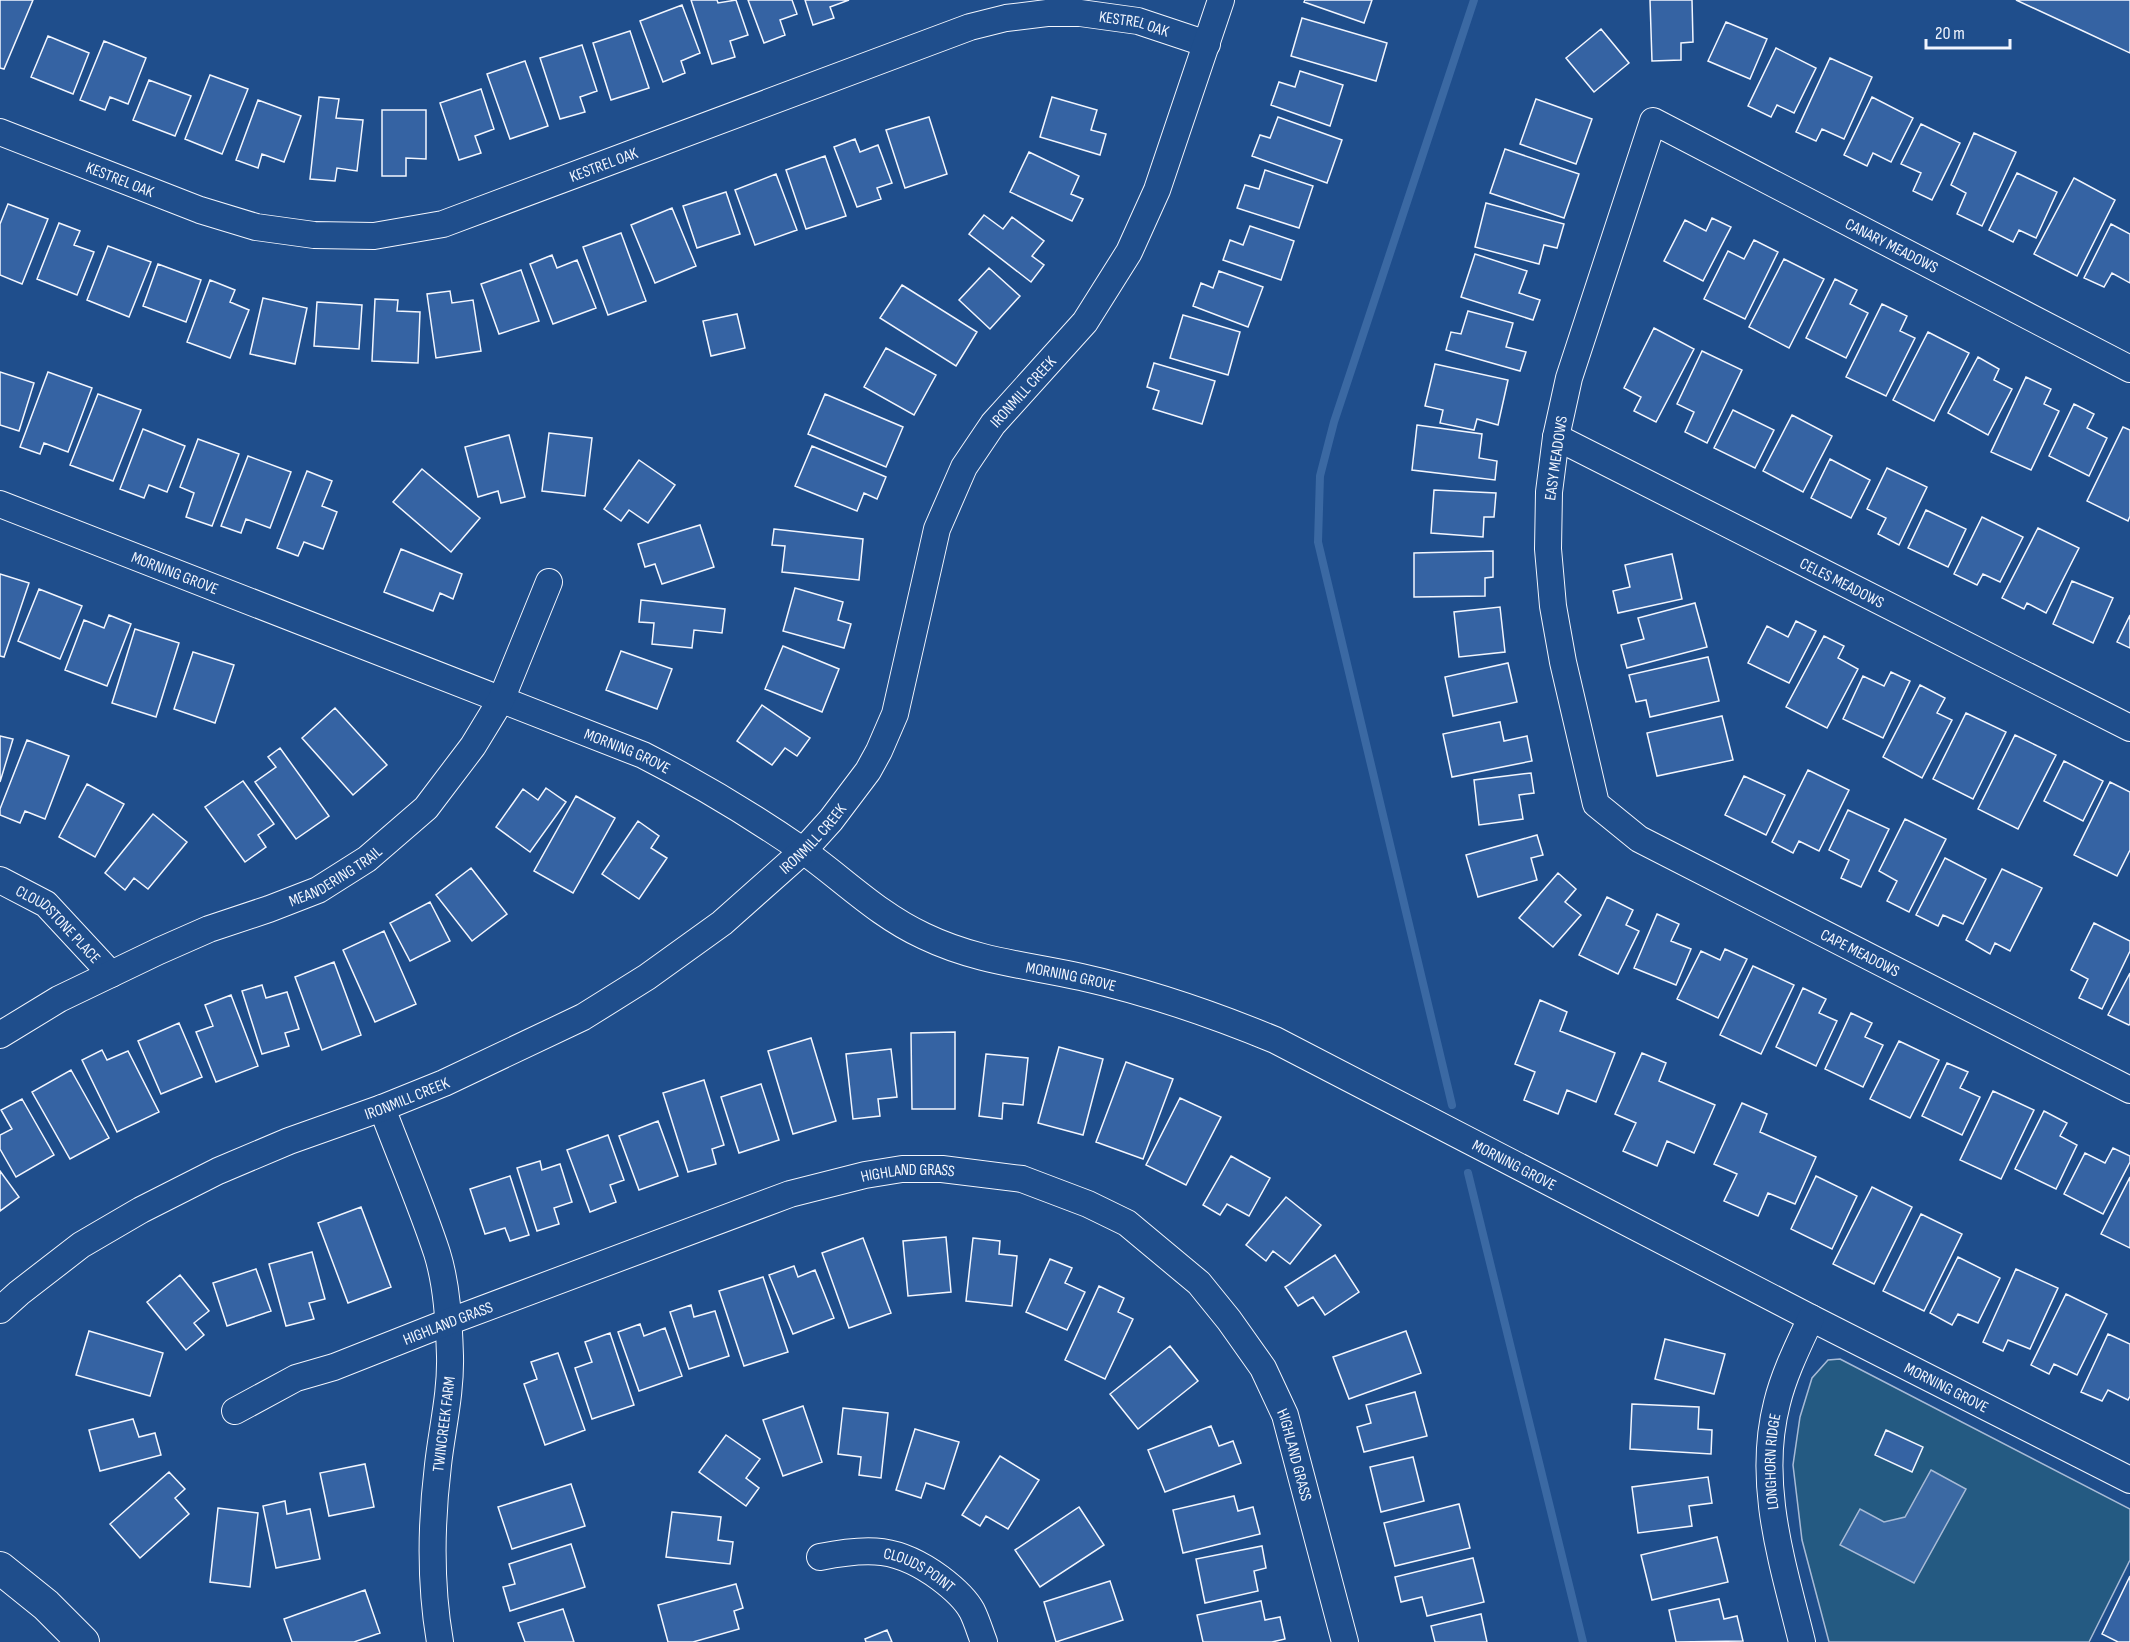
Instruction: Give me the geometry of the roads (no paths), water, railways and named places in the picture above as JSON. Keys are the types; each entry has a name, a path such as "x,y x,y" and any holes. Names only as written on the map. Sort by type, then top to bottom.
{"street":[{"name":"IRONMILL CREEK","path":"0,1310 81,1245 141,1210 218,1171 289,1141 444,1083 583,1017 647,977 722,923 804,851 868,771 895,714 937,529 964,467 993,424 1085,322 1129,252 1157,190 1221,0"},
{"name":"KESTREL OAK","path":"0,132 200,210 256,227 314,235 374,236 443,224 970,27 1006,18 1047,13 1080,13 1138,21 1207,44"},
{"name":"CANARY MEADOWS","path":"1653,121 2130,369"},
{"name":"EASY MEADOWS","path":"1596,804 1563,662 1553,606 1548,549 1549,492 1556,437 1569,378 1653,121"},
{"name":"CELES MEADOWS","path":"1556,437 2130,728"},
{"name":"MORNING GROVE","path":"0,504 642,755 685,776 724,799 804,851 883,912 925,937 961,952 1007,964 1079,977 1154,995 1235,1023 1275,1040 1811,1318 2130,1480"},
{"name":"MEANDERING TRAIL","path":"0,1035 60,999 111,974 209,929 318,890 367,859 426,808 473,746 501,700 549,582"},
{"name":"CAPE MEADOWS","path":"1596,804 1639,839 2130,1090"},
{"name":"CLOUDSTONE PLACE","path":"0,880 46,904 70,927 111,974"},
{"name":"TWINCREEK FARM","path":"382,1108 438,1254 445,1290 450,1384 432,1521 440,1642"},
{"name":"HIGHLAND GRASS","path":"235,1411 297,1378 789,1194 865,1175 902,1170 942,1169 1022,1179 1088,1204 1136,1229 1199,1283 1263,1368 1285,1415 1345,1642"},
{"name":"LONGHORN RIDGE","path":"1802,1642 1775,1530 1768,1483 1768,1456 1779,1394 1811,1318"},
{"name":"CLOUDS POINT","path":"820,1557 853,1550 880,1552 907,1558 954,1588 971,1609 984,1642"},
{"path":"0,1568 45,1605 83,1642"}],"waterway":[{"path":"1452,1105 1318,542 1320,476 1334,422 1474,0"},
{"path":"1468,1173 1583,1642"}]}
